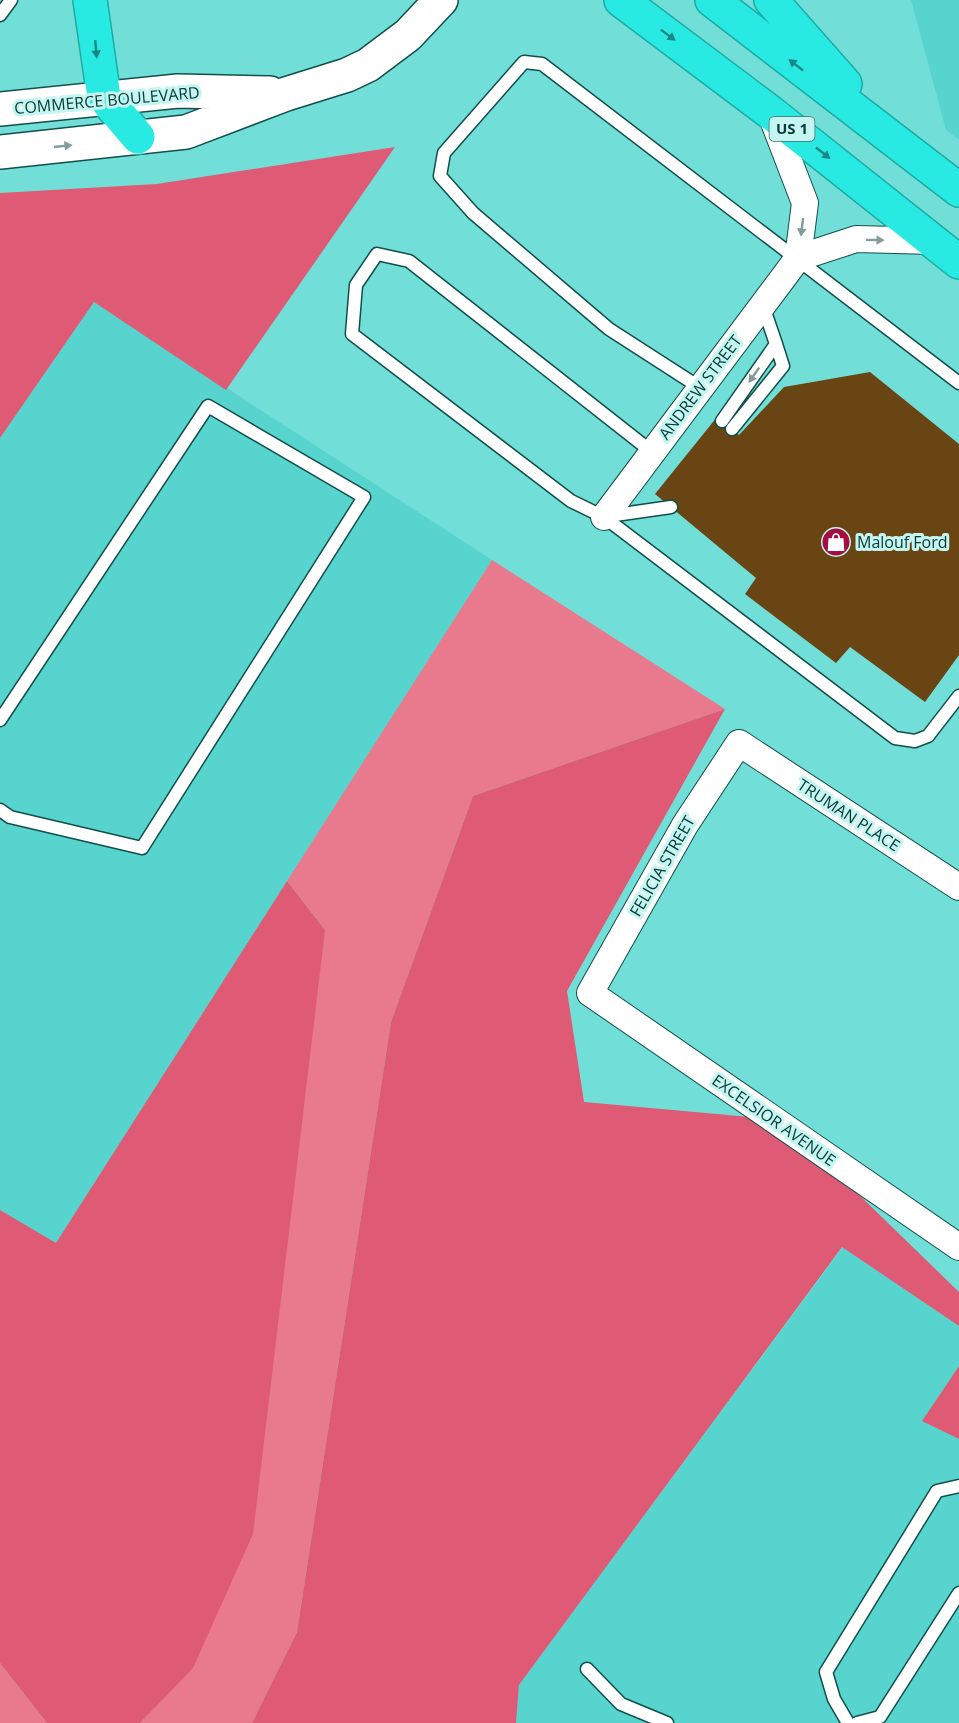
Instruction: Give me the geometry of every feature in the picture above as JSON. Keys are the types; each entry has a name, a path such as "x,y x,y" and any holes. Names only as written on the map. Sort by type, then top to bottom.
{"highway":[{"path":"90,0 104,97 138,138"},
{"name":"US 1","path":"621,0 770,112 947,252"},
{"path":"712,0 959,190"},
{"path":"771,0 893,139"}],"street":[{"name":"COMMERCE BOULEVARD","path":"2,152 186,132 286,94 329,82 368,65 408,35 441,0"},
{"name":"COMMERCE BOULEVARD","path":"0,109 178,91 286,94"},
{"path":"770,112 804,203 798,258 856,239 947,252"},
{"name":"ANDREW STREET","path":"604,517 699,387 798,258"},
{"name":"TRUMAN PLACE","path":"738,743 959,888"},
{"name":"FELICIA STREET","path":"590,993 685,825 738,743"},
{"name":"EXCELSIOR AVENUE","path":"590,993 959,1247"}],"lane":[{"path":"0,15 11,0"},
{"path":"699,387 609,329 473,213 440,176 444,153 524,62 542,64 959,383"},
{"path":"652,452 409,261 377,254 356,285 352,334 571,501 604,517 895,738 915,741 928,736 959,696"},
{"path":"762,305 776,344 783,366 727,425 776,344"},
{"path":"0,720 207,406 364,497 142,848 10,817 0,810"},
{"path":"604,517 666,503"},
{"path":"848,1723 834,1699 826,1672 937,1491 959,1486"},
{"path":"856,1723 880,1717 959,1593"},
{"path":"586,1670 621,1704 668,1723"}],"shaded area":[{"path":"911,0 959,0 959,140 946,130"},
{"path":"395,147 226,390 94,302 0,438 0,193 157,184"},
{"path":"94,302 492,560 56,1243 0,1210 0,438"},
{"path":"492,560 725,709 473,796 391,1022 297,1632 252,1723 140,1723 193,1667 325,930 287,881"},
{"path":"725,709 567,991 584,1102 782,1120 959,1292 959,1326 842,1247 519,1685 516,1723 252,1723 297,1632 391,1022 473,796"},
{"path":"287,881 325,930 253,1534 193,1668 140,1723 47,1723 0,1663 0,1210 56,1243"},
{"path":"843,1247 959,1326 959,1366 923,1420 959,1439 959,1723 516,1723 519,1685"},
{"path":"959,1366 959,1439 922,1421"},
{"path":"0,1663 47,1723 0,1723"}],"building":[{"name":"Malouf Ford","path":"870,372 959,444 959,655 925,702 850,647 836,663 745,594 756,578 655,494 717,417 739,435 784,387"}],"place":[{"name":"Malouf Ford","path":"836,542"}]}
